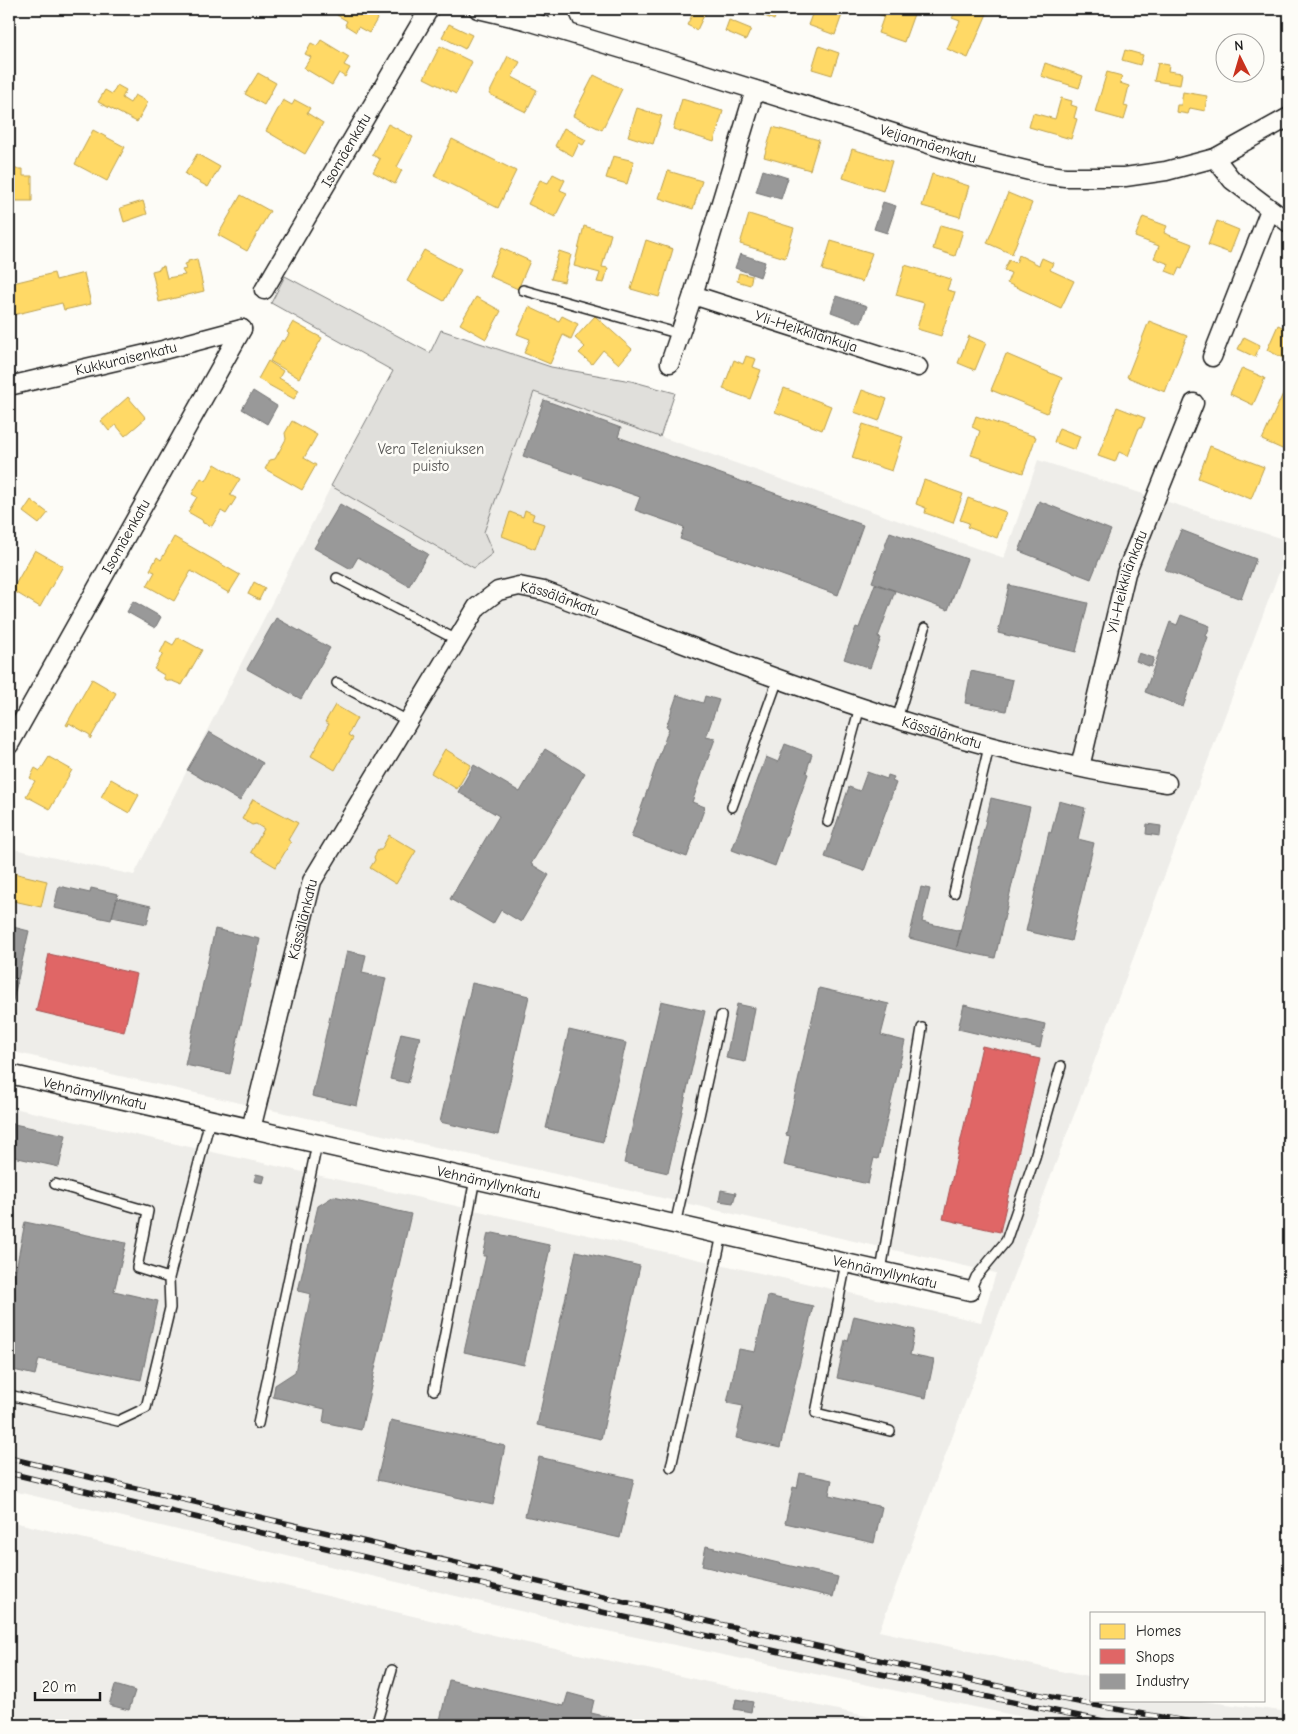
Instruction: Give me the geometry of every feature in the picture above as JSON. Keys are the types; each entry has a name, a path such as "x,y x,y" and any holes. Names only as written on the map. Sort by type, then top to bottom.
{"street":[{"name":"Isomäenkatu","path":"264,290 429,9"},
{"name":"Veijanmäenkatu","path":"478,9 567,32 968,156 1042,174 1086,177 1145,175 1190,165 1215,158 1289,117"},
{"path":"556,9 567,32"},
{"path":"670,363 693,295 755,90"},
{"path":"1215,158 1232,180 1289,223"},
{"path":"1212,357 1270,210"},
{"name":"Yli-Heikkilänkuja","path":"693,295 918,367"},
{"name":"Isomäenkatu","path":"9,745 242,329"},
{"name":"Kukkuraisenkatu","path":"9,386 163,350 242,329"},
{"name":"Yli-Heikkilänkatu","path":"1080,767 1126,573 1194,403"},
{"name":"Kässälänkatu","path":"251,1129 312,882 477,607 498,592 518,586 544,591 778,679 897,719 989,747 1080,767 1167,783"},
{"name":"Vehnämyllynkatu","path":"9,1074 970,1291"}],"lane":[{"path":"523,290 680,334"},
{"path":"337,578 457,640"},
{"path":"897,719 925,628"},
{"path":"732,808 778,679"},
{"path":"337,683 408,721"},
{"path":"828,822 860,707"},
{"path":"954,893 989,747"},
{"path":"675,1224 721,1016"},
{"path":"881,1271 922,1028"},
{"path":"970,1291 976,1277 1006,1241 1035,1157 1061,1066"},
{"path":"9,1395 118,1420 146,1408 170,1308 169,1278 210,1120"},
{"path":"258,1424 317,1144"},
{"path":"434,1390 475,1179"},
{"path":"55,1184 148,1211 137,1268 169,1278"},
{"path":"671,1467 722,1235"},
{"path":"846,1263 816,1413 890,1431"},
{"path":"376,1725 392,1670"}],"shaded area":[{"path":"534,392 1004,558 1038,460 1289,541 1289,546 879,1631 1090,1678 1090,1702 1210,1702 1289,1712 1289,1725 1062,1725 583,1626 9,1490 9,1107 981,1322 996,1273 9,1051 9,848 134,875 331,486 474,568 484,532"},
{"path":"9,1521 523,1642 907,1725 9,1725"}],"green space":[{"name":"Vera Teleniuksen puisto","path":"285,276 430,353 441,330 551,367 631,381 675,393 660,437 534,392 484,532 493,553 474,568 331,486 393,371 271,303"}],"building: Homes":[{"path":"340,9 383,9 369,33 358,27 356,32 345,25 347,21 337,15"},
{"path":"695,9 707,9 697,30 687,25"},
{"path":"754,9 778,9 774,20 753,11"},
{"path":"814,9 844,9 835,35 808,25"},
{"path":"878,9 899,9 914,14 904,42 878,33 884,16 877,14"},
{"path":"957,9 989,9 968,58 947,49 960,21 952,18"},
{"path":"729,20 751,29 746,40 725,31"},
{"path":"449,24 472,35 465,49 442,37"},
{"path":"321,40 349,57 344,65 350,68 345,77 339,73 332,85 304,68 311,57 305,54 311,43 317,46"},
{"path":"440,46 472,62 456,94 424,78"},
{"path":"819,46 839,53 832,75 812,69"},
{"path":"1125,50 1143,55 1140,65 1122,60"},
{"path":"508,56 520,62 512,77 537,90 526,112 489,94"},
{"path":"1045,63 1083,76 1079,88 1041,76"},
{"path":"1158,63 1169,65 1168,71 1182,73 1180,85 1154,81"},
{"path":"1107,72 1122,76 1120,83 1129,86 1124,106 1128,107 1124,120 1095,112"},
{"path":"258,73 276,83 264,105 245,94"},
{"path":"594,75 622,89 602,130 573,116"},
{"path":"117,85 126,90 122,98 130,103 135,95 148,102 137,122 98,102 105,90 112,94"},
{"path":"1183,92 1207,96 1205,111 1190,108 1188,114 1176,112 1177,105 1181,105"},
{"path":"1061,98 1072,101 1071,105 1077,107 1074,118 1077,119 1071,139 1029,127 1033,113 1055,119"},
{"path":"682,99 723,111 714,142 673,129"},
{"path":"283,100 292,105 295,100 310,108 307,113 323,123 305,154 266,131"},
{"path":"637,108 662,116 653,144 628,136"},
{"path":"388,124 413,137 397,167 402,170 395,184 373,172 380,159 372,155"},
{"path":"773,127 819,140 810,170 764,157"},
{"path":"564,128 586,140 583,145 579,143 573,156 555,146"},
{"path":"93,130 125,147 107,181 75,164"},
{"path":"452,139 516,171 498,208 434,176"},
{"path":"852,149 892,161 883,191 843,178"},
{"path":"197,154 220,167 208,187 185,174"},
{"path":"613,156 634,161 627,184 606,178"},
{"path":"12,169 23,169 23,176 32,176 32,201 9,201 9,176 12,176"},
{"path":"668,171 702,181 693,209 659,198"},
{"path":"553,174 565,180 560,190 567,193 555,217 528,204 540,180 548,183"},
{"path":"932,174 969,186 960,217 922,206"},
{"path":"1008,193 1032,203 1012,254 987,243"},
{"path":"241,195 270,211 247,251 218,235"},
{"path":"143,201 147,214 124,222 120,208"},
{"path":"749,214 794,228 785,258 740,244"},
{"path":"1143,217 1167,226 1164,233 1192,244 1182,269 1179,268 1176,275 1166,271 1169,264 1154,258 1159,246 1135,237"},
{"path":"1217,221 1239,230 1230,253 1208,245"},
{"path":"940,225 963,231 955,256 933,249"},
{"path":"584,226 611,234 602,267 608,268 604,283 597,282 600,273 574,266"},
{"path":"646,240 673,249 659,297 631,289"},
{"path":"831,241 872,253 862,282 822,270"},
{"path":"501,248 530,261 518,289 489,276"},
{"path":"424,250 461,270 444,301 407,281"},
{"path":"559,251 571,255 564,282 551,279"},
{"path":"1019,255 1039,265 1042,258 1053,263 1050,270 1074,281 1061,308 1007,283 1011,273 1004,270 1009,260 1016,263"},
{"path":"197,259 204,291 159,302 152,271 164,266 167,278 185,275 182,270 186,269 184,264"},
{"path":"905,265 951,279 947,290 955,292 941,336 917,329 924,303 896,295"},
{"path":"54,273 56,280 84,273 91,304 64,310 62,303 9,316 9,284"},
{"path":"739,273 752,276 750,285 737,281"},
{"path":"476,297 501,311 486,339 460,324"},
{"path":"529,307 559,321 562,316 578,324 571,339 563,335 550,364 524,353 530,339 517,334"},
{"path":"595,316 632,349 619,364 603,350 592,364 579,353 585,347 575,338"},
{"path":"1149,321 1187,336 1165,392 1127,377"},
{"path":"293,322 322,338 299,378 270,361 282,340 284,342 289,334 287,332"},
{"path":"1278,325 1289,330 1289,361 1267,350"},
{"path":"969,336 986,343 975,370 958,363"},
{"path":"1244,337 1260,345 1255,357 1238,349"},
{"path":"1006,354 1062,378 1047,413 991,390"},
{"path":"746,356 756,359 753,367 761,370 750,399 723,389 734,360 743,364"},
{"path":"268,361 283,371 279,378 299,390 294,399 258,379"},
{"path":"1242,368 1265,378 1253,405 1230,394"},
{"path":"1286,387 1289,388 1289,452 1262,440"},
{"path":"784,388 831,406 822,430 775,412"},
{"path":"862,390 887,399 879,421 854,412"},
{"path":"128,397 146,418 125,436 116,425 109,431 101,421"},
{"path":"1117,407 1145,418 1128,456 1119,452 1115,462 1098,456"},
{"path":"976,416 1036,437 1023,473 971,455 980,431 972,427"},
{"path":"292,421 317,435 304,458 316,465 302,490 265,469 270,460 275,459 286,439 285,433"},
{"path":"863,424 903,437 892,471 852,458"},
{"path":"1059,428 1080,436 1075,450 1054,442"},
{"path":"1210,446 1264,467 1251,499 1198,478"},
{"path":"215,464 240,479 230,495 236,498 226,514 221,511 212,526 203,523 202,520 188,512 197,497 192,494 201,478 206,481"},
{"path":"924,480 963,494 953,523 925,513 926,508 916,504"},
{"path":"968,498 1006,512 997,538 967,527 969,523 960,520"},
{"path":"31,500 48,513 39,524 23,512"},
{"path":"525,510 534,514 532,520 544,524 535,549 502,536 510,512 523,517"},
{"path":"174,537 240,575 229,593 191,571 174,601 147,586 155,572 150,570 157,557 161,560"},
{"path":"35,550 63,566 40,607 12,590"},
{"path":"254,582 265,588 259,600 248,594"},
{"path":"178,637 202,650 182,685 164,679 164,675 154,669 163,654 160,653 166,641 173,645"},
{"path":"92,679 116,693 90,739 90,735 69,723 68,726 66,725"},
{"path":"335,705 357,718 348,735 353,738 335,770 311,756 329,724 325,722"},
{"path":"445,749 471,765 457,789 431,773"},
{"path":"49,757 72,770 50,809 26,796 35,781 30,778 35,768 40,771"},
{"path":"111,779 139,795 129,813 101,797"},
{"path":"253,799 298,823 288,840 291,842 276,867 251,852 264,829 242,819"},
{"path":"389,835 416,851 396,884 370,868 378,850 381,850"},
{"path":"9,872 47,881 41,907 9,900"}],"building: Shops":[{"path":"49,954 137,974 124,1032 36,1011"},
{"path":"982,1046 1040,1059 1000,1232 943,1219"}],"building: Industry":[{"path":"763,170 788,178 781,199 756,192"},
{"path":"883,202 896,206 887,233 874,229"},
{"path":"740,254 765,262 760,277 735,268"},
{"path":"836,296 867,306 861,323 831,312"},
{"path":"253,391 277,406 267,424 242,409"},
{"path":"544,400 621,428 618,437 863,525 838,595 680,539 684,527 635,510 640,497 523,456"},
{"path":"1039,501 1111,530 1091,579 1019,551"},
{"path":"340,504 428,554 409,586 358,557 351,569 314,548"},
{"path":"1181,530 1256,559 1241,599 1165,570"},
{"path":"890,532 967,559 948,610 872,582"},
{"path":"875,584 895,591 878,637 881,638 870,668 844,659 856,627 859,628"},
{"path":"1009,585 1088,603 1076,652 998,633"},
{"path":"133,601 161,617 155,628 127,612"},
{"path":"1181,615 1210,626 1206,636 1208,637 1183,707 1145,692 1170,622 1177,625"},
{"path":"276,618 330,648 301,699 247,669"},
{"path":"1139,653 1154,658 1151,667 1136,661"},
{"path":"971,671 1013,680 1006,711 965,703"},
{"path":"677,695 703,703 705,696 719,700 706,737 715,739 692,802 705,807 687,857 631,837 669,728 666,727"},
{"path":"209,732 263,763 240,801 187,770"},
{"path":"785,744 812,754 806,773 808,774 775,866 732,850 766,757 778,762"},
{"path":"545,749 585,773 531,864 549,875 521,922 501,910 493,924 450,899 499,816 458,792 474,765 520,792"},
{"path":"867,772 887,779 888,775 894,777 892,781 896,783 864,871 825,857 849,787 860,791"},
{"path":"991,798 1030,807 995,958 956,950"},
{"path":"1059,801 1085,808 1078,839 1094,843 1071,941 1026,931 1049,832 1051,833"},
{"path":"1147,824 1161,826 1160,836 1146,834"},
{"path":"59,886 90,893 91,888 118,894 111,920 54,908"},
{"path":"921,887 930,889 922,922 961,931 956,950 909,938"},
{"path":"117,898 151,906 147,924 112,917"},
{"path":"9,926 29,931 9,1018"},
{"path":"215,929 260,939 230,1074 185,1065"},
{"path":"347,951 366,955 362,973 386,978 357,1106 312,1096 341,968 343,969"},
{"path":"472,983 529,996 498,1135 440,1122"},
{"path":"819,988 889,1004 881,1035 905,1041 878,1159 874,1158 868,1184 784,1165 790,1136 786,1135"},
{"path":"661,1001 705,1011 668,1173 624,1163"},
{"path":"737,1004 755,1008 745,1062 726,1058"},
{"path":"964,1005 1045,1024 1040,1048 958,1029"},
{"path":"569,1030 626,1043 603,1142 546,1128"},
{"path":"401,1033 420,1037 408,1083 390,1079"},
{"path":"9,1123 66,1135 59,1167 9,1156"},
{"path":"256,1174 265,1176 263,1183 254,1181"},
{"path":"721,1190 736,1193 733,1203 719,1201"},
{"path":"334,1196 411,1214 361,1430 323,1422 325,1409 273,1397 275,1385 295,1372 311,1294 298,1291 318,1206"},
{"path":"25,1222 126,1243 114,1291 158,1301 141,1380 39,1359 35,1375 9,1369 9,1267 16,1269"},
{"path":"488,1233 549,1245 550,1248 524,1365 464,1352 486,1256 483,1256"},
{"path":"576,1251 640,1266 601,1439 537,1425"},
{"path":"768,1296 813,1306 780,1448 736,1438 743,1406 727,1403 739,1349 755,1352"},
{"path":"854,1316 915,1330 910,1355 934,1360 926,1398 837,1378 845,1340 848,1341"},
{"path":"391,1420 505,1446 493,1505 377,1480"},
{"path":"539,1457 634,1479 620,1538 525,1516"},
{"path":"800,1473 832,1480 829,1495 882,1507 874,1543 785,1523 793,1487 797,1488"},
{"path":"706,1546 838,1577 833,1597 702,1566"},
{"path":"449,1680 564,1706 568,1693 594,1700 591,1713 644,1725 439,1725"},
{"path":"115,1685 135,1691 129,1710 109,1705"},
{"path":"736,1699 753,1702 751,1712 734,1709"}],"railway":[{"path":"9,1458 450,1562 901,1665 1087,1704 1212,1725"},
{"path":"9,1473 704,1635 1123,1725"}]}
